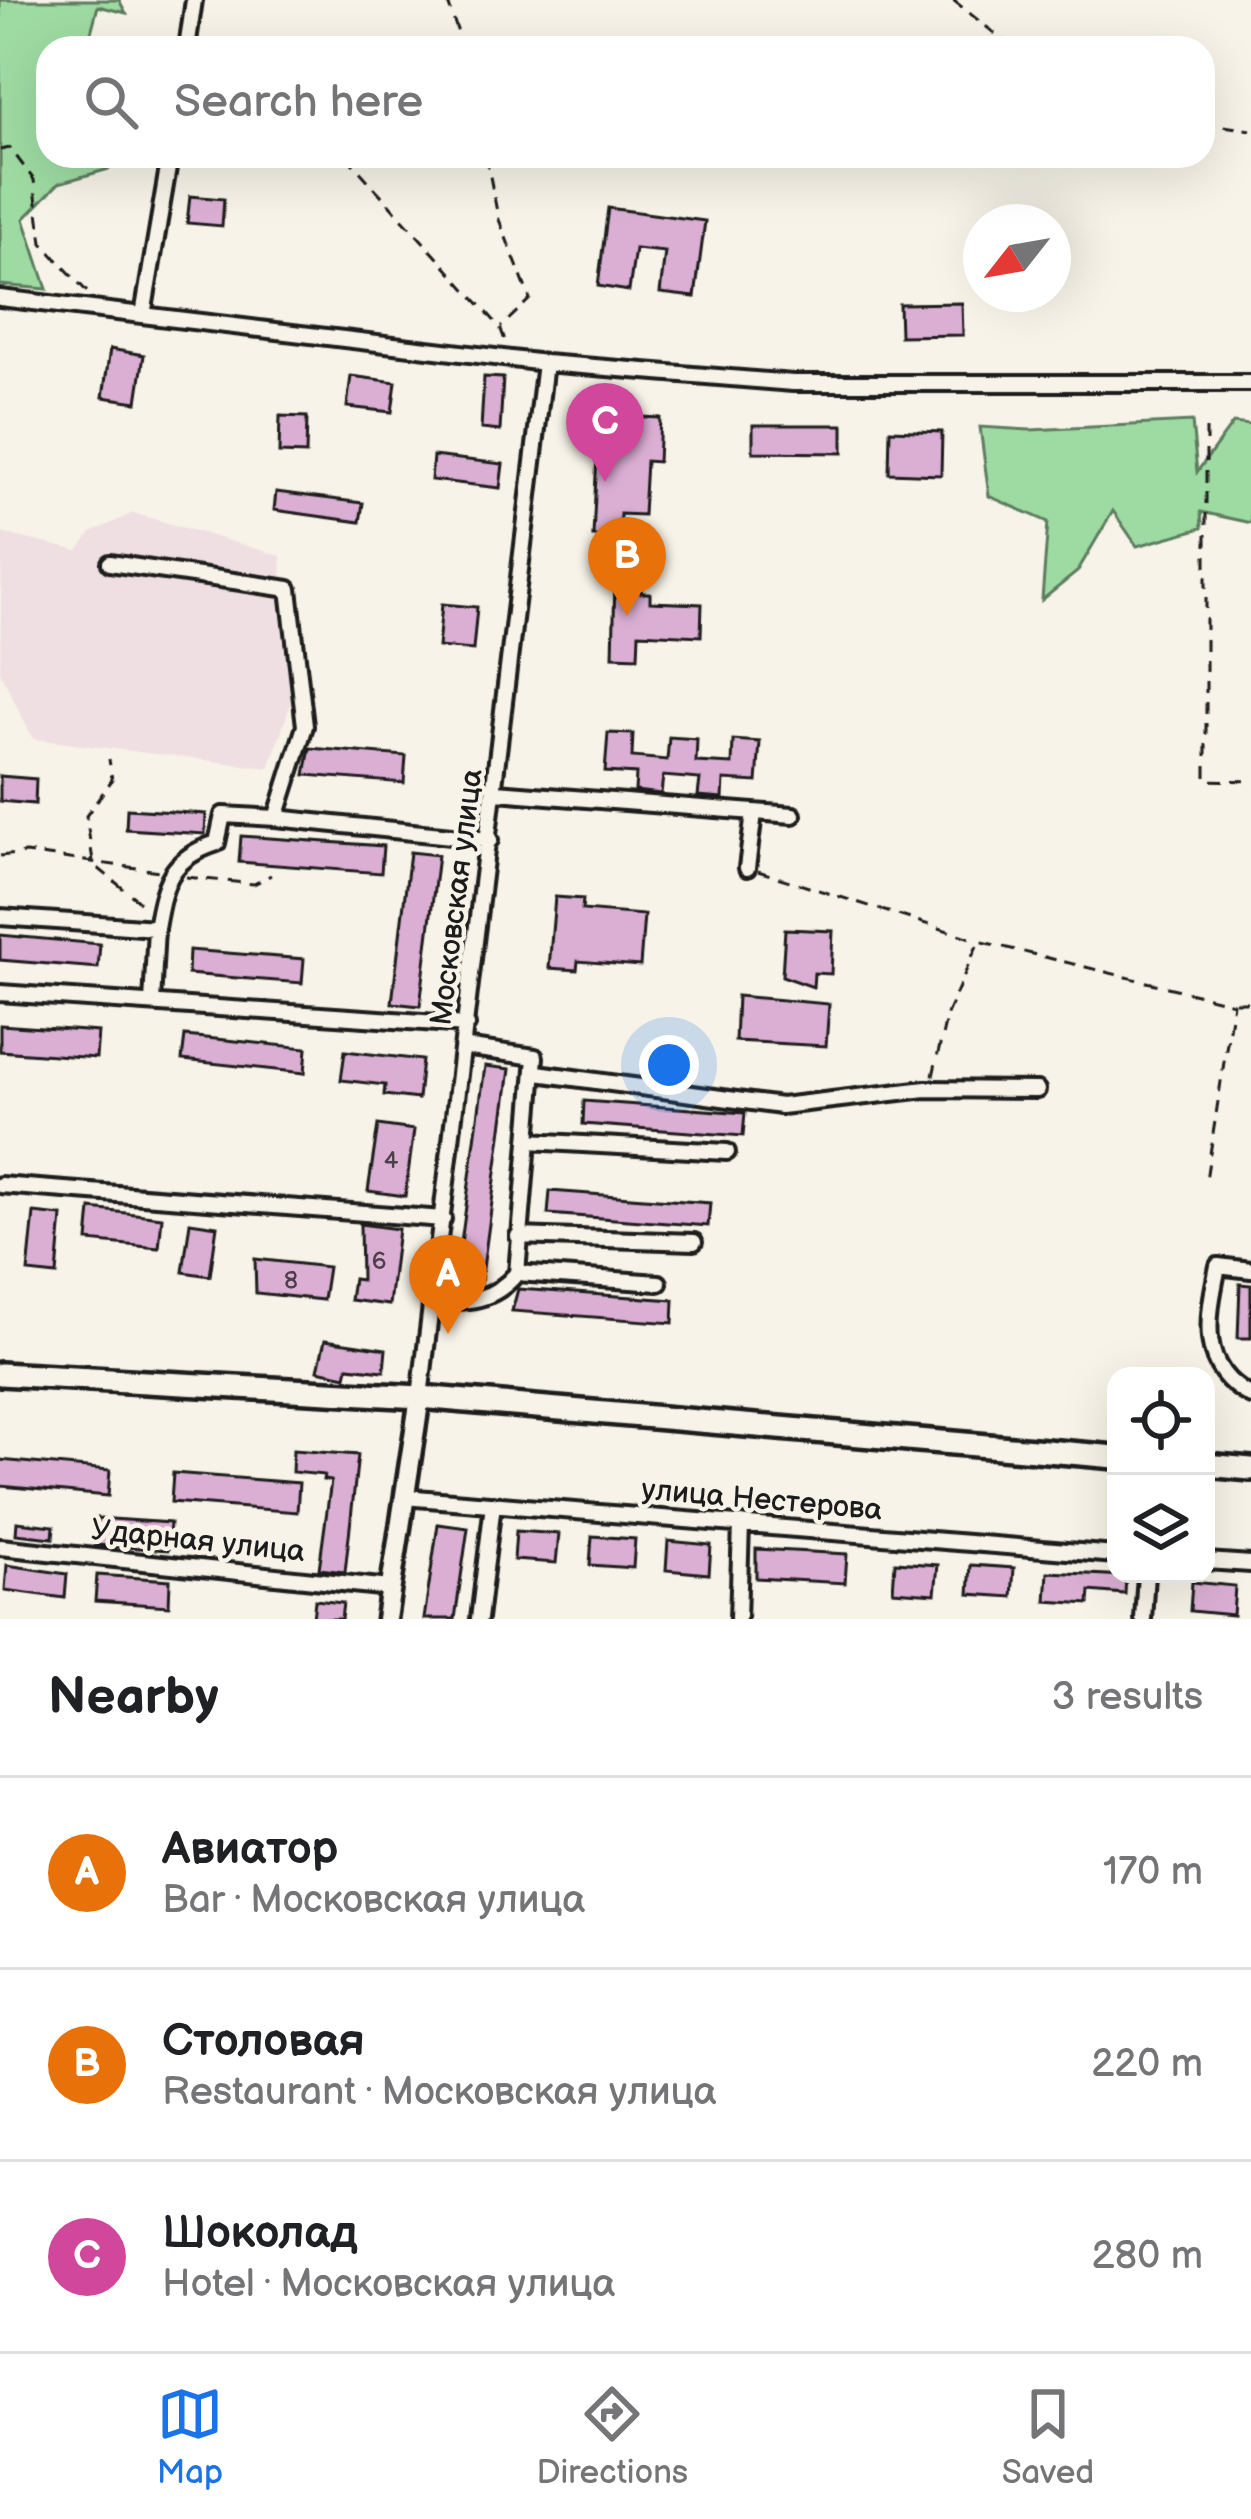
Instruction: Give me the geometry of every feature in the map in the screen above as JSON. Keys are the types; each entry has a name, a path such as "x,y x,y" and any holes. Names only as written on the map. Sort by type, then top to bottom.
{"highway":[{"path":"0,1374 419,1397 1107,1456"},
{"path":"1215,1466 1251,1469"}],"main road":[{"path":"386,1619 419,1397"}],"street":[{"path":"189,36 194,0"},
{"path":"143,315 168,168"},
{"path":"0,298 545,363 794,383 1251,383"},
{"name":"Московская улица","path":"419,1397 545,363"},
{"path":"110,563 289,589 305,726 276,818"},
{"path":"496,792 793,815"},
{"path":"747,868 754,813"},
{"path":"152,1003 157,921 171,873 188,853 217,843 223,815 490,839"},
{"path":"0,917 157,921"},
{"path":"0,993 467,1025"},
{"path":"433,1300 488,1298 503,1290 517,1273 535,1057 464,1047"},
{"path":"537,1073 781,1106 930,1089 1037,1090"},
{"path":"529,1141 727,1152"},
{"path":"0,1186 443,1219"},
{"path":"518,1236 694,1242"},
{"path":"1251,1270 1218,1266 1204,1330 1221,1368 1251,1396"},
{"path":"517,1273 659,1283"},
{"name":"улица Нестерова","path":"404,1497 1107,1554"},
{"path":"479,1619 493,1504"},
{"path":"738,1619 741,1524"},
{"name":"Ударная улица","path":"0,1547 390,1588"},
{"path":"1215,1562 1251,1564"},
{"path":"1143,1619 1145,1583"}],"path":[{"path":"447,0 459,36"},
{"path":"953,0 998,36"},
{"path":"1215,125 1251,130"},
{"path":"0,150 10,148 34,180 42,243 105,310"},
{"path":"357,168 500,327 511,359"},
{"path":"488,168 498,217 530,298 500,327"},
{"path":"1206,430 1206,780 1251,781"},
{"path":"109,759 112,780 86,816 93,863 157,921"},
{"path":"0,856 25,853 254,884 271,875"},
{"path":"747,868 979,941 1233,1003 1251,1002"},
{"path":"930,1089 947,1014 979,941"},
{"path":"1206,1180 1233,1003"}],"shaded area":[{"path":"133,513 281,556 284,649 297,685 269,768 33,739 0,672 2,533 78,551 91,533"}],"green space":[{"path":"0,0 119,0 126,13 98,6 90,36 36,36 36,168 109,168 59,183 24,219 47,289 0,285"},
{"path":"1192,422 1197,472 1233,423 1251,425 1251,523 1201,512 1202,528 1137,546 1113,511 1077,572 1042,600 1048,522 989,496 980,427 1030,430"}],"building":[{"path":"190,196 224,199 222,226 187,223"},
{"path":"608,208 705,221 695,297 660,293 665,252 635,249 629,291 598,286"},
{"path":"962,303 963,335 900,336 899,304"},
{"path":"110,349 144,355 137,402 103,397"},
{"path":"351,376 396,382 392,412 347,407"},
{"path":"484,377 503,378 500,431 481,429"},
{"path":"599,415 660,418 658,462 646,461 643,515 620,514 619,537 593,536"},
{"path":"280,416 307,417 306,454 279,453"},
{"path":"753,425 843,425 843,453 753,452"},
{"path":"890,430 942,432 941,475 889,473"},
{"path":"433,456 503,464 500,488 431,480"},
{"path":"276,492 363,503 360,522 274,510"},
{"path":"615,581 642,582 641,593 650,593 650,602 702,604 701,636 639,633 638,657 613,656"},
{"path":"442,604 477,607 473,650 438,647"},
{"path":"608,733 633,734 632,757 667,760 669,737 697,739 696,762 732,764 733,740 760,742 757,782 724,780 723,798 698,796 700,779 663,776 661,794 635,791 636,774 605,772"},
{"path":"310,748 406,756 404,783 305,775"},
{"path":"0,776 36,779 35,804 0,801"},
{"path":"127,809 206,814 205,834 126,829"},
{"path":"241,836 383,846 381,873 239,862"},
{"path":"410,852 438,855 420,1006 392,1003"},
{"path":"555,897 583,899 582,910 644,915 640,966 578,961 577,970 549,968"},
{"path":"785,929 833,931 831,974 814,973 813,987 782,976"},
{"path":"0,935 100,944 98,968 0,960"},
{"path":"189,950 304,959 302,983 188,974"},
{"path":"737,996 829,1004 826,1046 735,1041"},
{"path":"0,1025 98,1032 96,1058 0,1051"},
{"path":"185,1036 307,1048 305,1073 182,1060"},
{"path":"345,1051 422,1060 418,1099 384,1095 385,1085 341,1080"},
{"path":"485,1066 510,1069 481,1283 456,1280"},
{"path":"584,1101 745,1113 743,1136 583,1124"},
{"path":"378,1125 414,1130 405,1196 368,1191"},
{"path":"550,1191 710,1203 708,1226 548,1214"},
{"path":"91,1209 162,1217 159,1248 88,1241"},
{"path":"34,1213 62,1216 57,1275 28,1272"},
{"path":"190,1222 217,1226 210,1276 183,1272"},
{"path":"360,1224 398,1229 389,1305 350,1300 353,1279 361,1280"},
{"path":"255,1259 328,1267 323,1300 256,1293"},
{"path":"1240,1284 1251,1285 1251,1338 1238,1338"},
{"path":"518,1289 674,1300 673,1323 512,1311"},
{"path":"325,1340 386,1349 384,1371 348,1367 346,1376 318,1370"},
{"path":"293,1450 358,1455 345,1572 319,1569 331,1481 323,1480 324,1475 292,1472"},
{"path":"0,1460 110,1470 108,1496 0,1486"},
{"path":"173,1473 299,1483 297,1512 171,1502"},
{"path":"97,1518 170,1523 168,1550 95,1545"},
{"path":"17,1522 54,1526 53,1538 16,1534"},
{"path":"438,1524 468,1528 455,1619 424,1619"},
{"path":"516,1531 559,1534 556,1563 514,1560"},
{"path":"592,1536 635,1539 633,1568 590,1565"},
{"path":"668,1541 711,1545 709,1574 666,1570"},
{"path":"756,1549 847,1554 845,1583 756,1578"},
{"path":"895,1562 938,1565 935,1594 893,1591"},
{"path":"7,1565 67,1574 65,1598 5,1590"},
{"path":"971,1565 1014,1568 1012,1597 969,1594"},
{"path":"1048,1572 1107,1575 1107,1583 1126,1583 1125,1594 1090,1591 1089,1604 1046,1601"},
{"path":"97,1575 170,1580 169,1606 95,1601"},
{"path":"1192,1583 1235,1586 1233,1615 1190,1611"},
{"path":"315,1600 343,1603 341,1619 313,1619"}],"place":[{"name":"Шоколад","path":"605,482"},
{"name":"Столовая","path":"627,616"},
{"name":"Авиатор","path":"448,1334"}]}
